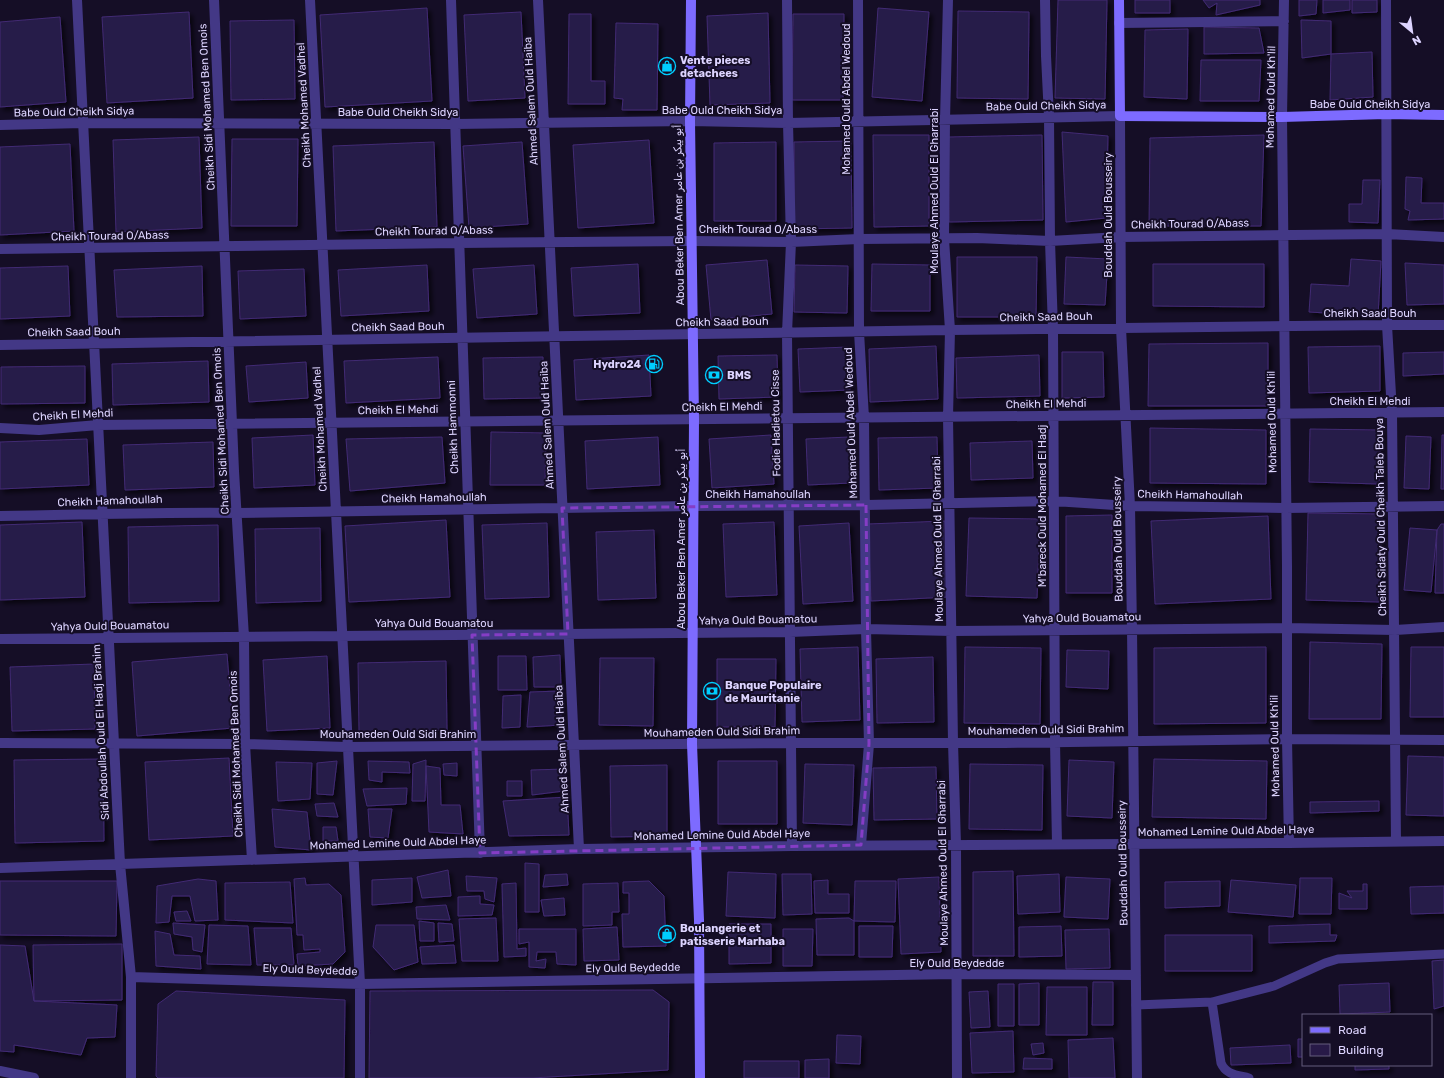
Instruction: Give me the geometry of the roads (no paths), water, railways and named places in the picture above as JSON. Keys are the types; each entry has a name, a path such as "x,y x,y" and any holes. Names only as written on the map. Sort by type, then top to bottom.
{"street":[{"name":"Sidi Abdoullah Ould El Hadj Brahim","path":"77,0 120,864 131,977 131,1078"},
{"name":"Cheikh Sidi Mohamed Ben Omois","path":"214,0 244,637 245,744 252,860"},
{"name":"Cheikh Mohamed Vadhel","path":"310,0 360,984 360,1078"},
{"name":"Cheikh Hammonni","path":"451,0 480,853"},
{"name":"Ahmed Salem Ould Haiba","path":"538,0 579,849"},
{"name":"Abou Beker Ben Amer أبو بيكر بن عامر","path":"691,0 690,121 694,419 694,633 692,744 699,920 700,1078"},
{"name":"Fodie Hadietou Cisse","path":"787,0 791,242 787,333 787,418 792,846"},
{"name":"Mohamed Ould Abdel Wedoud","path":"858,0 859,332 864,418 866,629 869,744 861,845"},
{"name":"Moulaye Ahmed Ould El Gharrabi","path":"948,0 944,239 950,330 948,417 956,845 957,1078"},
{"name":"M'bareck Ould Mohamed El Hadj","path":"1045,0 1053,329 1055,742 1057,844"},
{"name":"Bouddah Ould Bousseiry","path":"1119,0 1121,328 1130,506 1137,1078"},
{"name":"Mohamed Ould Kh'lil","path":"1284,0 1282,235 1289,843"},
{"name":"Cheikh Sidaty Ould Cheikh Taleb Bouya","path":"1386,0 1387,325 1392,412 1396,842"},
{"path":"1119,23 1284,21"},
{"name":"Babe Ould Cheikh Sidya","path":"0,124 544,124 690,121 788,123 1120,116 1282,117 1386,114 1444,115"},
{"name":"Cheikh Tourad O/Abass","path":"0,249 550,242 791,242 977,238 1050,240 1120,237 1387,234 1444,237"},
{"name":"Cheikh Saad Bouh","path":"0,345 950,330 1444,325"},
{"name":"Cheikh El Mehdi","path":"0,428 39,430 98,425 1444,412"},
{"name":"Cheikh Hamahoullah","path":"0,516 167,512 237,513 1054,502 1130,506 1285,508 1444,506"},
{"name":"Yahya Ould Bouamatou","path":"0,639 790,632 866,629 952,631 1286,628 1395,630 1444,627"},
{"name":"Mouhameden Ould Sidi Brahim","path":"0,743 245,744 347,747 790,743 869,744 953,742 1005,743 1287,739 1444,740"},
{"name":"Mohamed Lemine Ould Abdel Haye","path":"0,868 579,849 861,845 1444,841"},
{"name":"Ely Ould Beydedde","path":"131,977 360,984 956,974 1136,976"},
{"path":"0,1071 34,1078"}],"lane":[{"path":"1136,1005 1212,1002 1274,986 1338,958 1444,954"},
{"path":"1212,1002 1221,1063 1224,1069 1229,1073 1249,1078"}],"place":[{"name":"Vente pieces detachees","path":"667,66"},
{"name":"Hydro24","path":"654,364"},
{"name":"BMS","path":"714,375"},
{"name":"Banque Populaire de Mauritanie","path":"712,691"},
{"name":"Boulangerie et patisserie Marhaba","path":"667,934"}]}
